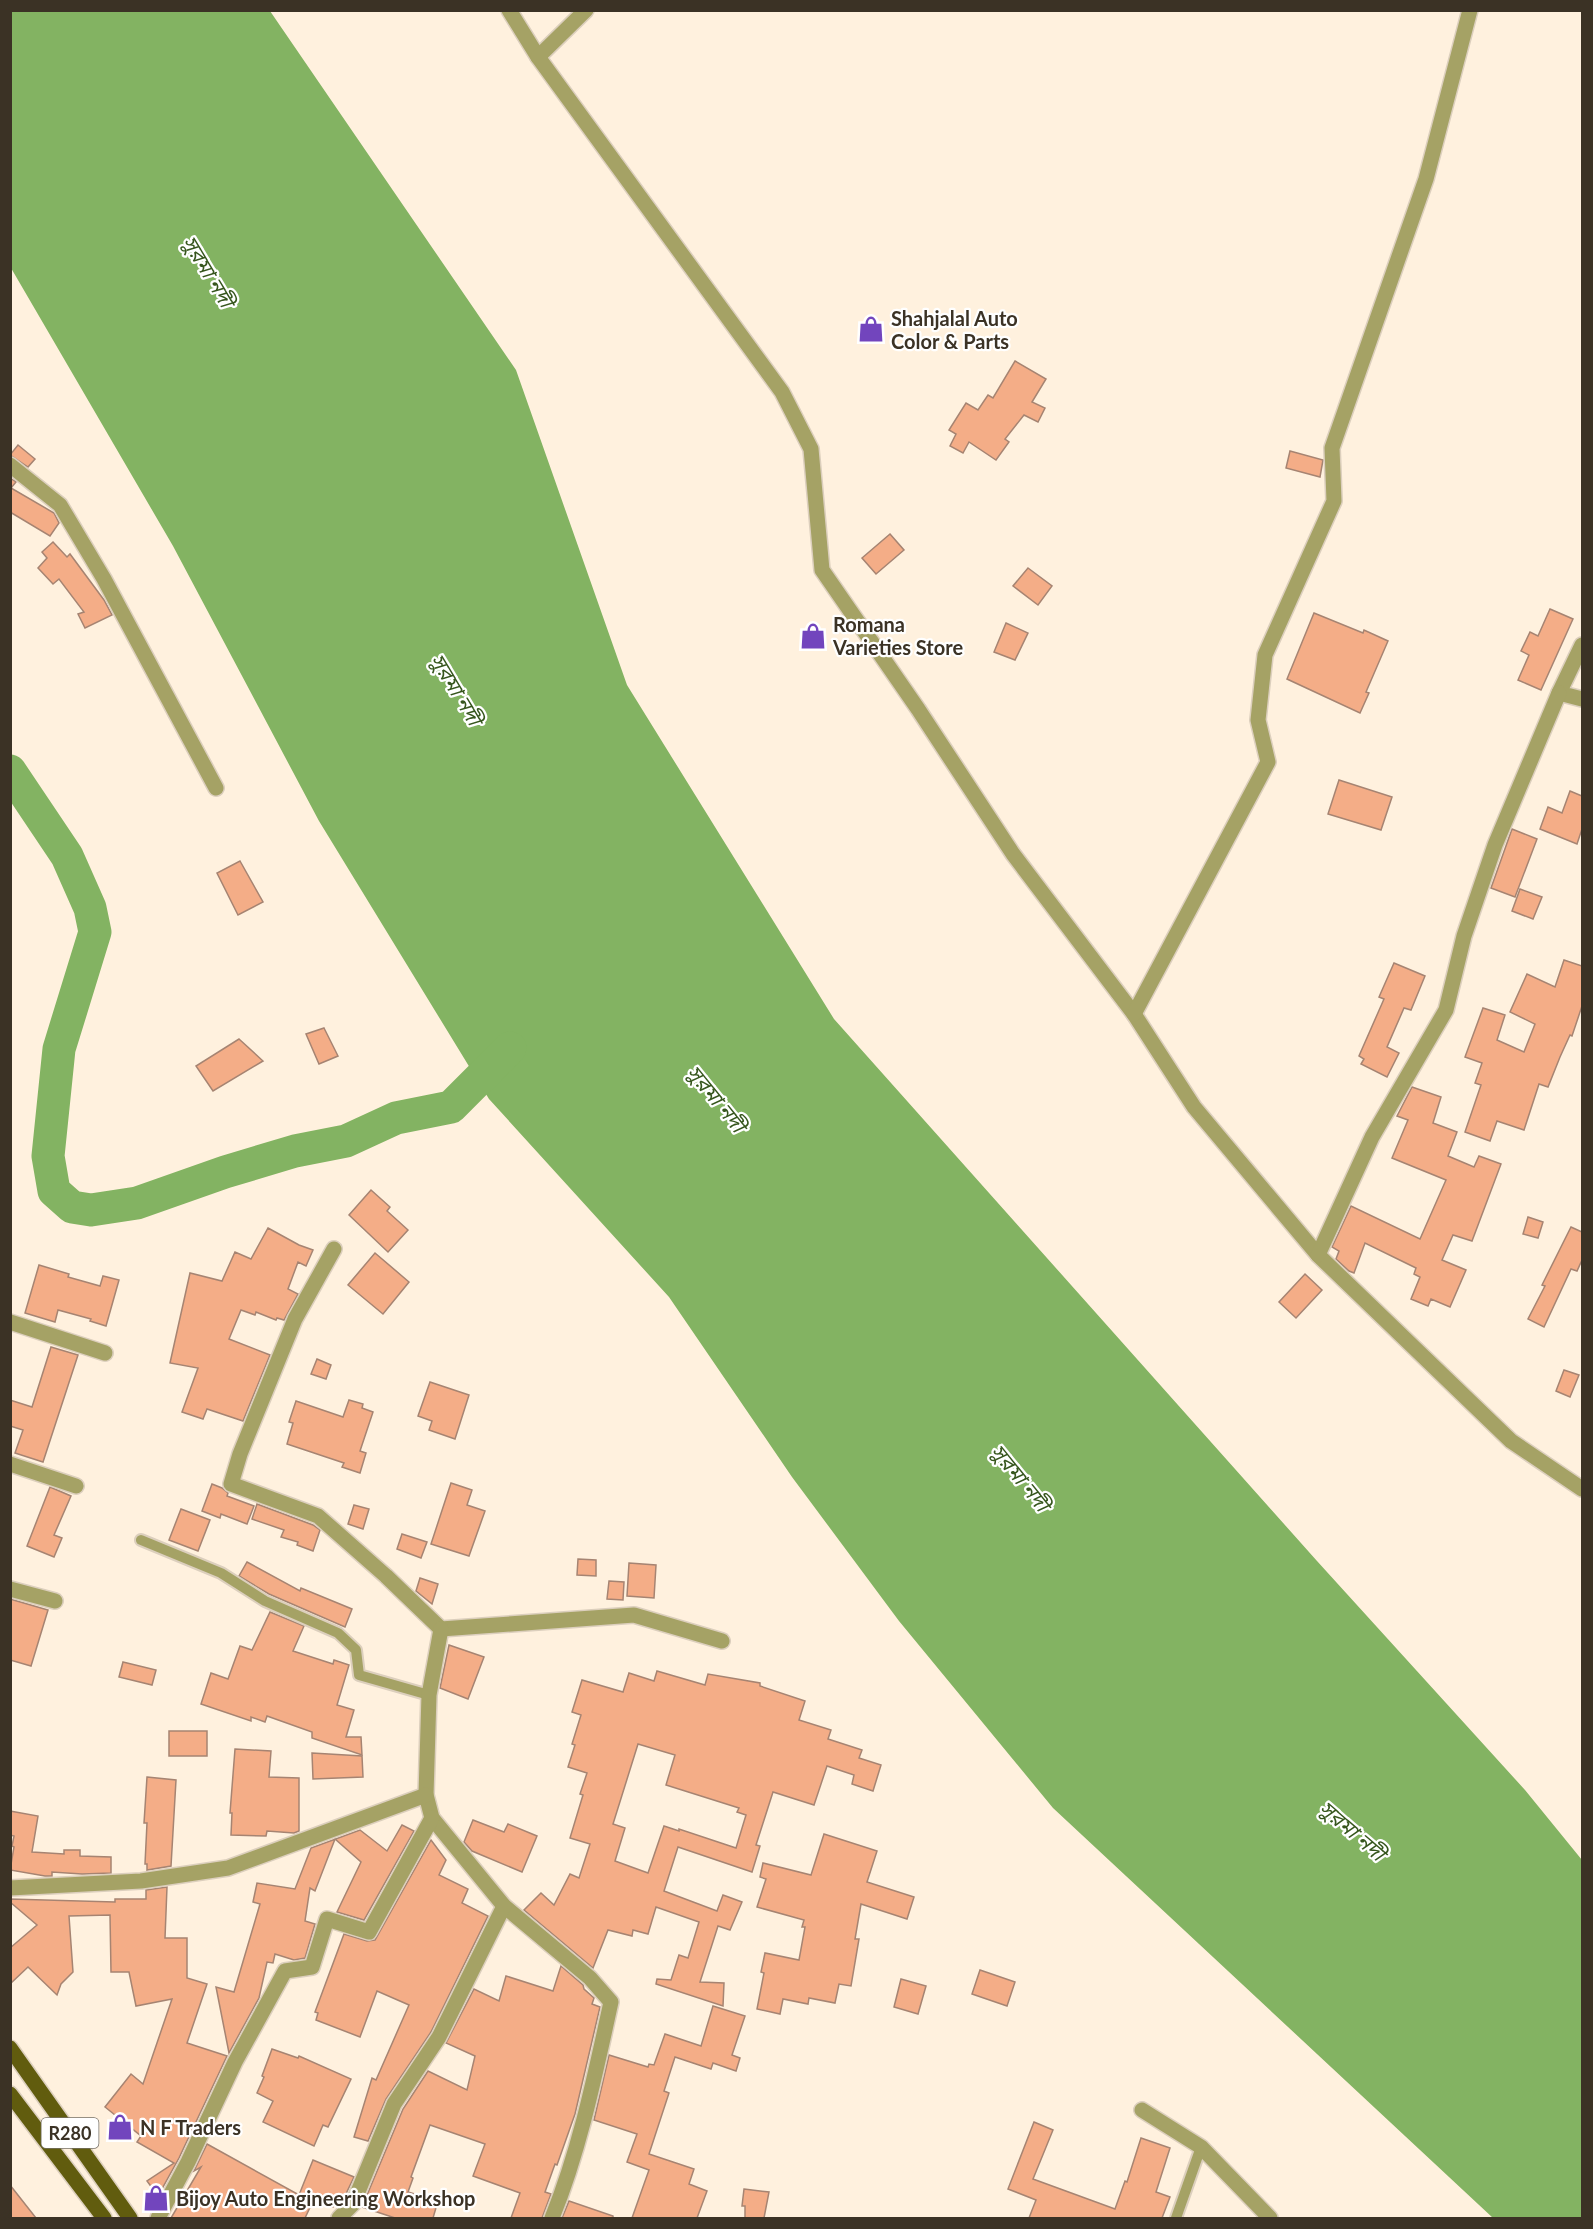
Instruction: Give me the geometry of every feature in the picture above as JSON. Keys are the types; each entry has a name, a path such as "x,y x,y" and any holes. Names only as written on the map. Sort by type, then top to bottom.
{"main road":[{"name":"R280","path":"10,2048 130,2218"},
{"name":"R280","path":"10,2094 104,2218"}],"street":[{"path":"509,10 538,57 782,392 811,449 822,570 918,709 1012,854 1134,1014 1194,1107 1318,1255 1511,1442 1582,1489"},
{"path":"538,57 586,10"},
{"path":"1134,1014 1268,762 1258,720 1265,655 1334,501 1332,448 1426,179 1470,10"},
{"path":"10,465 60,505 104,579 216,788"},
{"path":"1318,1255 1372,1137 1446,1010 1464,936 1495,845 1559,693 1582,645"},
{"path":"1559,693 1582,699"},
{"path":"334,1248 295,1319 240,1454 231,1484 318,1516 386,1576 441,1629 633,1615 722,1641"},
{"path":"10,1322 105,1353"},
{"path":"10,1464 76,1486"},
{"path":"10,1589 55,1601"},
{"path":"441,1629 429,1695 426,1795 432,1818 504,1906 590,1978 610,2002 587,2113 566,2184 552,2218"},
{"path":"10,1888 141,1881 228,1868 426,1795"},
{"path":"159,2218 235,2062 285,1971 312,1967 327,1919 369,1932 432,1818"},
{"path":"339,2218 353,2204 394,2104 439,2037 504,1906"},
{"path":"1143,2110 1201,2146 1270,2218"}],"lane":[{"path":"141,1540 221,1573 265,1601 338,1633 356,1650 359,1675 429,1695"},
{"path":"1176,2218 1201,2146"}],"water":[{"name":"সুরমা নদী","path":"10,11 270,11 516,370 627,685 834,1019 1317,1561 1525,1790 1582,1860 1582,2218 1493,2218 1053,1808 899,1621 792,1477 669,1297 489,1099 319,821 173,546 11,268"}],"building":[{"path":"1015,361 1046,379 1032,402 1045,408 1038,422 1024,415 1005,439 1009,442 996,460 969,442 963,453 950,446 956,434 949,430 966,403 978,410 988,395 993,398"},
{"path":"18,445 35,459 28,467 10,455"},
{"path":"1290,451 1323,460 1320,477 1286,468"},
{"path":"10,478 16,482 11,488 54,513 59,523 50,536 10,512"},
{"path":"890,534 904,550 876,574 862,558"},
{"path":"53,542 67,557 70,554 104,600 112,615 85,628 78,614 84,612 59,579 53,584 38,568 47,558 42,552"},
{"path":"1028,568 1052,586 1038,605 1013,586"},
{"path":"1550,609 1573,619 1541,690 1518,680 1529,655 1521,651 1530,632 1538,636"},
{"path":"1314,613 1388,641 1366,692 1369,693 1360,713 1287,679"},
{"path":"1006,623 1028,633 1015,660 994,652"},
{"path":"1339,780 1392,797 1381,830 1328,814"},
{"path":"1570,791 1582,796 1582,829 1577,844 1540,829 1548,807 1562,813"},
{"path":"1512,829 1537,839 1515,897 1491,888"},
{"path":"240,861 263,902 238,915 217,873"},
{"path":"1520,889 1542,897 1533,919 1512,911"},
{"path":"1564,960 1582,966 1582,1006 1572,1036 1570,1035 1548,1087 1539,1084 1524,1130 1497,1121 1490,1141 1465,1132 1481,1085 1475,1083 1482,1063 1465,1057 1483,1008 1505,1015 1497,1040 1524,1052 1535,1024 1510,1012 1527,974 1555,987"},
{"path":"1394,963 1425,976 1411,1010 1404,1008 1387,1047 1399,1053 1387,1077 1361,1064 1364,1059 1359,1056 1384,999 1379,997"},
{"path":"324,1028 338,1056 319,1064 306,1034"},
{"path":"239,1039 263,1061 213,1091 196,1066"},
{"path":"1412,1087 1441,1097 1433,1123 1457,1132 1448,1156 1474,1167 1479,1156 1501,1164 1472,1241 1453,1235 1442,1260 1466,1270 1450,1307 1431,1299 1428,1306 1411,1299 1420,1277 1414,1274 1416,1268 1365,1243 1354,1273 1336,1259 1339,1251 1332,1247 1351,1206 1420,1239 1446,1180 1392,1158 1408,1120 1397,1116"},
{"path":"371,1190 390,1207 387,1211 408,1230 388,1252 349,1215"},
{"path":"1528,1217 1543,1222 1538,1238 1523,1234"},
{"path":"1571,1227 1582,1232 1582,1260 1577,1271 1571,1269 1544,1327 1528,1319"},
{"path":"268,1228 313,1250 306,1266 298,1262 288,1289 298,1294 284,1320 277,1318 276,1320 256,1312 255,1315 241,1310 229,1339 270,1355 243,1421 207,1409 203,1419 182,1412 198,1368 170,1363 190,1273 222,1281 235,1252 251,1259"},
{"path":"375,1253 409,1282 383,1314 348,1285"},
{"path":"39,1265 69,1274 68,1277 100,1286 103,1276 119,1280 106,1326 90,1321 91,1319 58,1310 55,1322 25,1313"},
{"path":"1305,1274 1322,1290 1296,1318 1279,1302"},
{"path":"51,1347 78,1355 43,1462 15,1453 23,1430 10,1426 10,1400 32,1407"},
{"path":"317,1359 331,1365 326,1379 311,1374"},
{"path":"1564,1370 1579,1375 1570,1397 1556,1391"},
{"path":"430,1382 469,1395 455,1439 429,1430 432,1421 418,1416"},
{"path":"349,1400 363,1404 362,1408 373,1412 360,1451 366,1453 360,1473 342,1467 344,1463 287,1444 293,1423 289,1422 296,1401 343,1417"},
{"path":"451,1483 472,1490 467,1505 485,1511 469,1556 431,1544"},
{"path":"212,1484 222,1488 228,1493 227,1496 254,1506 247,1524 221,1514 220,1518 202,1511"},
{"path":"50,1487 71,1496 54,1535 62,1538 54,1557 27,1546"},
{"path":"257,1504 313,1525 320,1530 313,1551 297,1545 298,1542 281,1537 284,1530 252,1519"},
{"path":"354,1505 369,1509 363,1529 348,1524"},
{"path":"181,1509 210,1520 198,1551 169,1540"},
{"path":"402,1534 427,1542 421,1558 397,1549"},
{"path":"578,1559 596,1560 596,1576 577,1575"},
{"path":"247,1562 300,1591 301,1588 352,1609 345,1627 269,1594 239,1576"},
{"path":"629,1563 656,1565 654,1598 627,1596"},
{"path":"420,1578 438,1584 432,1604 416,1591"},
{"path":"609,1581 624,1582 623,1600 607,1599"},
{"path":"10,1599 48,1610 31,1666 10,1660"},
{"path":"270,1612 304,1626 293,1651 333,1664 334,1660 349,1665 337,1705 354,1710 346,1737 361,1737 362,1755 312,1738 312,1732 267,1716 265,1722 251,1717 251,1721 201,1704 211,1673 228,1679 240,1646 252,1650"},
{"path":"449,1645 484,1657 468,1699 440,1688"},
{"path":"123,1662 156,1670 152,1685 119,1677"},
{"path":"657,1671 705,1685 708,1674 760,1683 760,1686 805,1701 799,1720 831,1730 828,1739 862,1750 859,1758 881,1765 873,1791 852,1784 854,1775 827,1766 814,1805 773,1792 756,1845 760,1846 752,1872 678,1847 664,1891 717,1911 723,1895 742,1902 730,1930 718,1926 700,1982 724,1983 723,2006 656,1984 657,1979 671,1980 679,1955 688,1958 699,1922 656,1907 648,1934 633,1930 632,1936 608,1930 593,1968 524,1910 541,1893 554,1905 570,1874 579,1878 590,1844 570,1838 587,1773 568,1767 581,1715 572,1712 582,1680 623,1692 629,1673 654,1681","holes":["638,1744 675,1755 666,1785 739,1808 737,1812 746,1815 736,1848 664,1826 648,1873 615,1861 625,1828 613,1824"]},
{"path":"169,1731 207,1731 207,1756 169,1756"},
{"path":"235,1749 271,1751 269,1777 299,1778 299,1831 294,1833 267,1831 266,1836 231,1835 232,1813 230,1813"},
{"path":"312,1753 362,1756 363,1777 313,1779"},
{"path":"147,1777 176,1780 171,1866 147,1870 147,1864 145,1864 147,1823 144,1823"},
{"path":"10,1811 38,1816 32,1852 64,1854 64,1850 80,1850 80,1856 111,1857 111,1873 52,1872 52,1876 45,1876 10,1870 14,1836 10,1835"},
{"path":"473,1820 504,1832 508,1824 537,1836 522,1872 472,1851 464,1842"},
{"path":"402,1825 414,1831 364,1920 337,1912 361,1862 335,1839 360,1830 387,1851"},
{"path":"824,1834 877,1851 867,1882 914,1897 907,1919 861,1904 855,1939 859,1939 851,1986 839,1984 835,2003 809,1998 808,2004 783,1999 780,2014 757,2009 764,1973 761,1972 765,1953 799,1960 805,1927 802,1927 804,1920 757,1907 766,1879 760,1877 763,1863 811,1875"},
{"path":"335,1839 315,1891 310,1888 305,1921 315,1924 305,1958 294,1960 275,1954 273,1963 267,1962 259,1998 229,2053 216,1987 234,1992 260,1904 253,1902 257,1883 295,1889 311,1848"},
{"path":"431,1840 446,1860 439,1875 468,1889 462,1903 488,1916 431,2032 386,2099 368,2141 354,2137 372,2078 376,2080 409,2005 377,1991 360,2037 316,2020 318,2013 315,2012 344,1934 367,1941 375,1940"},
{"path":"167,1887 165,1938 187,1938 187,1978 207,1984 187,2043 227,2056 179,2158 158,2196 147,2181 174,2163 137,2142 141,2136 105,2107 131,2074 143,2084 172,1999 136,2006 129,1972 111,1972 110,1915 69,1916 73,1972 61,1984 57,1995 28,1967 10,1984 10,1948 37,1925 10,1902 10,1899 115,1902 115,1899 146,1899 146,1890"},
{"path":"561,1966 594,1998 592,2004 600,2007 575,2114 545,2192 551,2194 542,2218 511,2218 520,2193 473,2176 485,2144 430,2125 411,2177 413,2178 408,2192 438,2201 433,2218 395,2218 362,2207 403,2109 428,2071 467,2090 475,2056 446,2043 474,1989 499,2001 506,1976 553,1991"},
{"path":"980,1970 1015,1982 1007,2006 972,1994"},
{"path":"901,1979 926,1986 918,2014 894,2007"},
{"path":"713,2006 745,2016 732,2055 740,2058 736,2071 713,2063 711,2069 675,2057 664,2091 669,2093 649,2154 694,2169 689,2184 707,2191 697,2218 632,2218 649,2170 627,2162 637,2134 594,2120 609,2055 648,2067 649,2064 654,2065 665,2034 701,2046"},
{"path":"272,2049 298,2058 299,2056 351,2079 328,2127 323,2125 314,2146 263,2122 273,2101 257,2093"},
{"path":"1034,2122 1053,2130 1033,2179 1115,2209 1125,2181 1127,2182 1141,2138 1170,2148 1156,2192 1170,2197 1162,2218 1029,2218 1036,2200 1008,2189"},
{"path":"207,2144 299,2195 313,2160 354,2177 343,2200 337,2197 333,2207 314,2199 305,2218 171,2218 201,2167 194,2171"},
{"path":"10,2185 36,2218 10,2218"},
{"path":"744,2189 769,2192 764,2218 745,2218 745,2206 742,2206"},
{"path":"569,2201 613,2216 613,2218 562,2218"}],"waterway":[{"path":"10,771 67,856 90,908 95,932 59,1049 48,1156 54,1191 72,1207 91,1210 137,1203 225,1172 295,1151 346,1141 396,1118 451,1107 510,1048"}],"place":[{"name":"Shahjalal Auto Color & Parts","path":"871,329"},
{"name":"Romana Varieties Store","path":"813,636"},
{"name":"N F Traders","path":"120,2127"},
{"name":"Bijoy Auto Engineering Workshop","path":"156,2198"}]}
